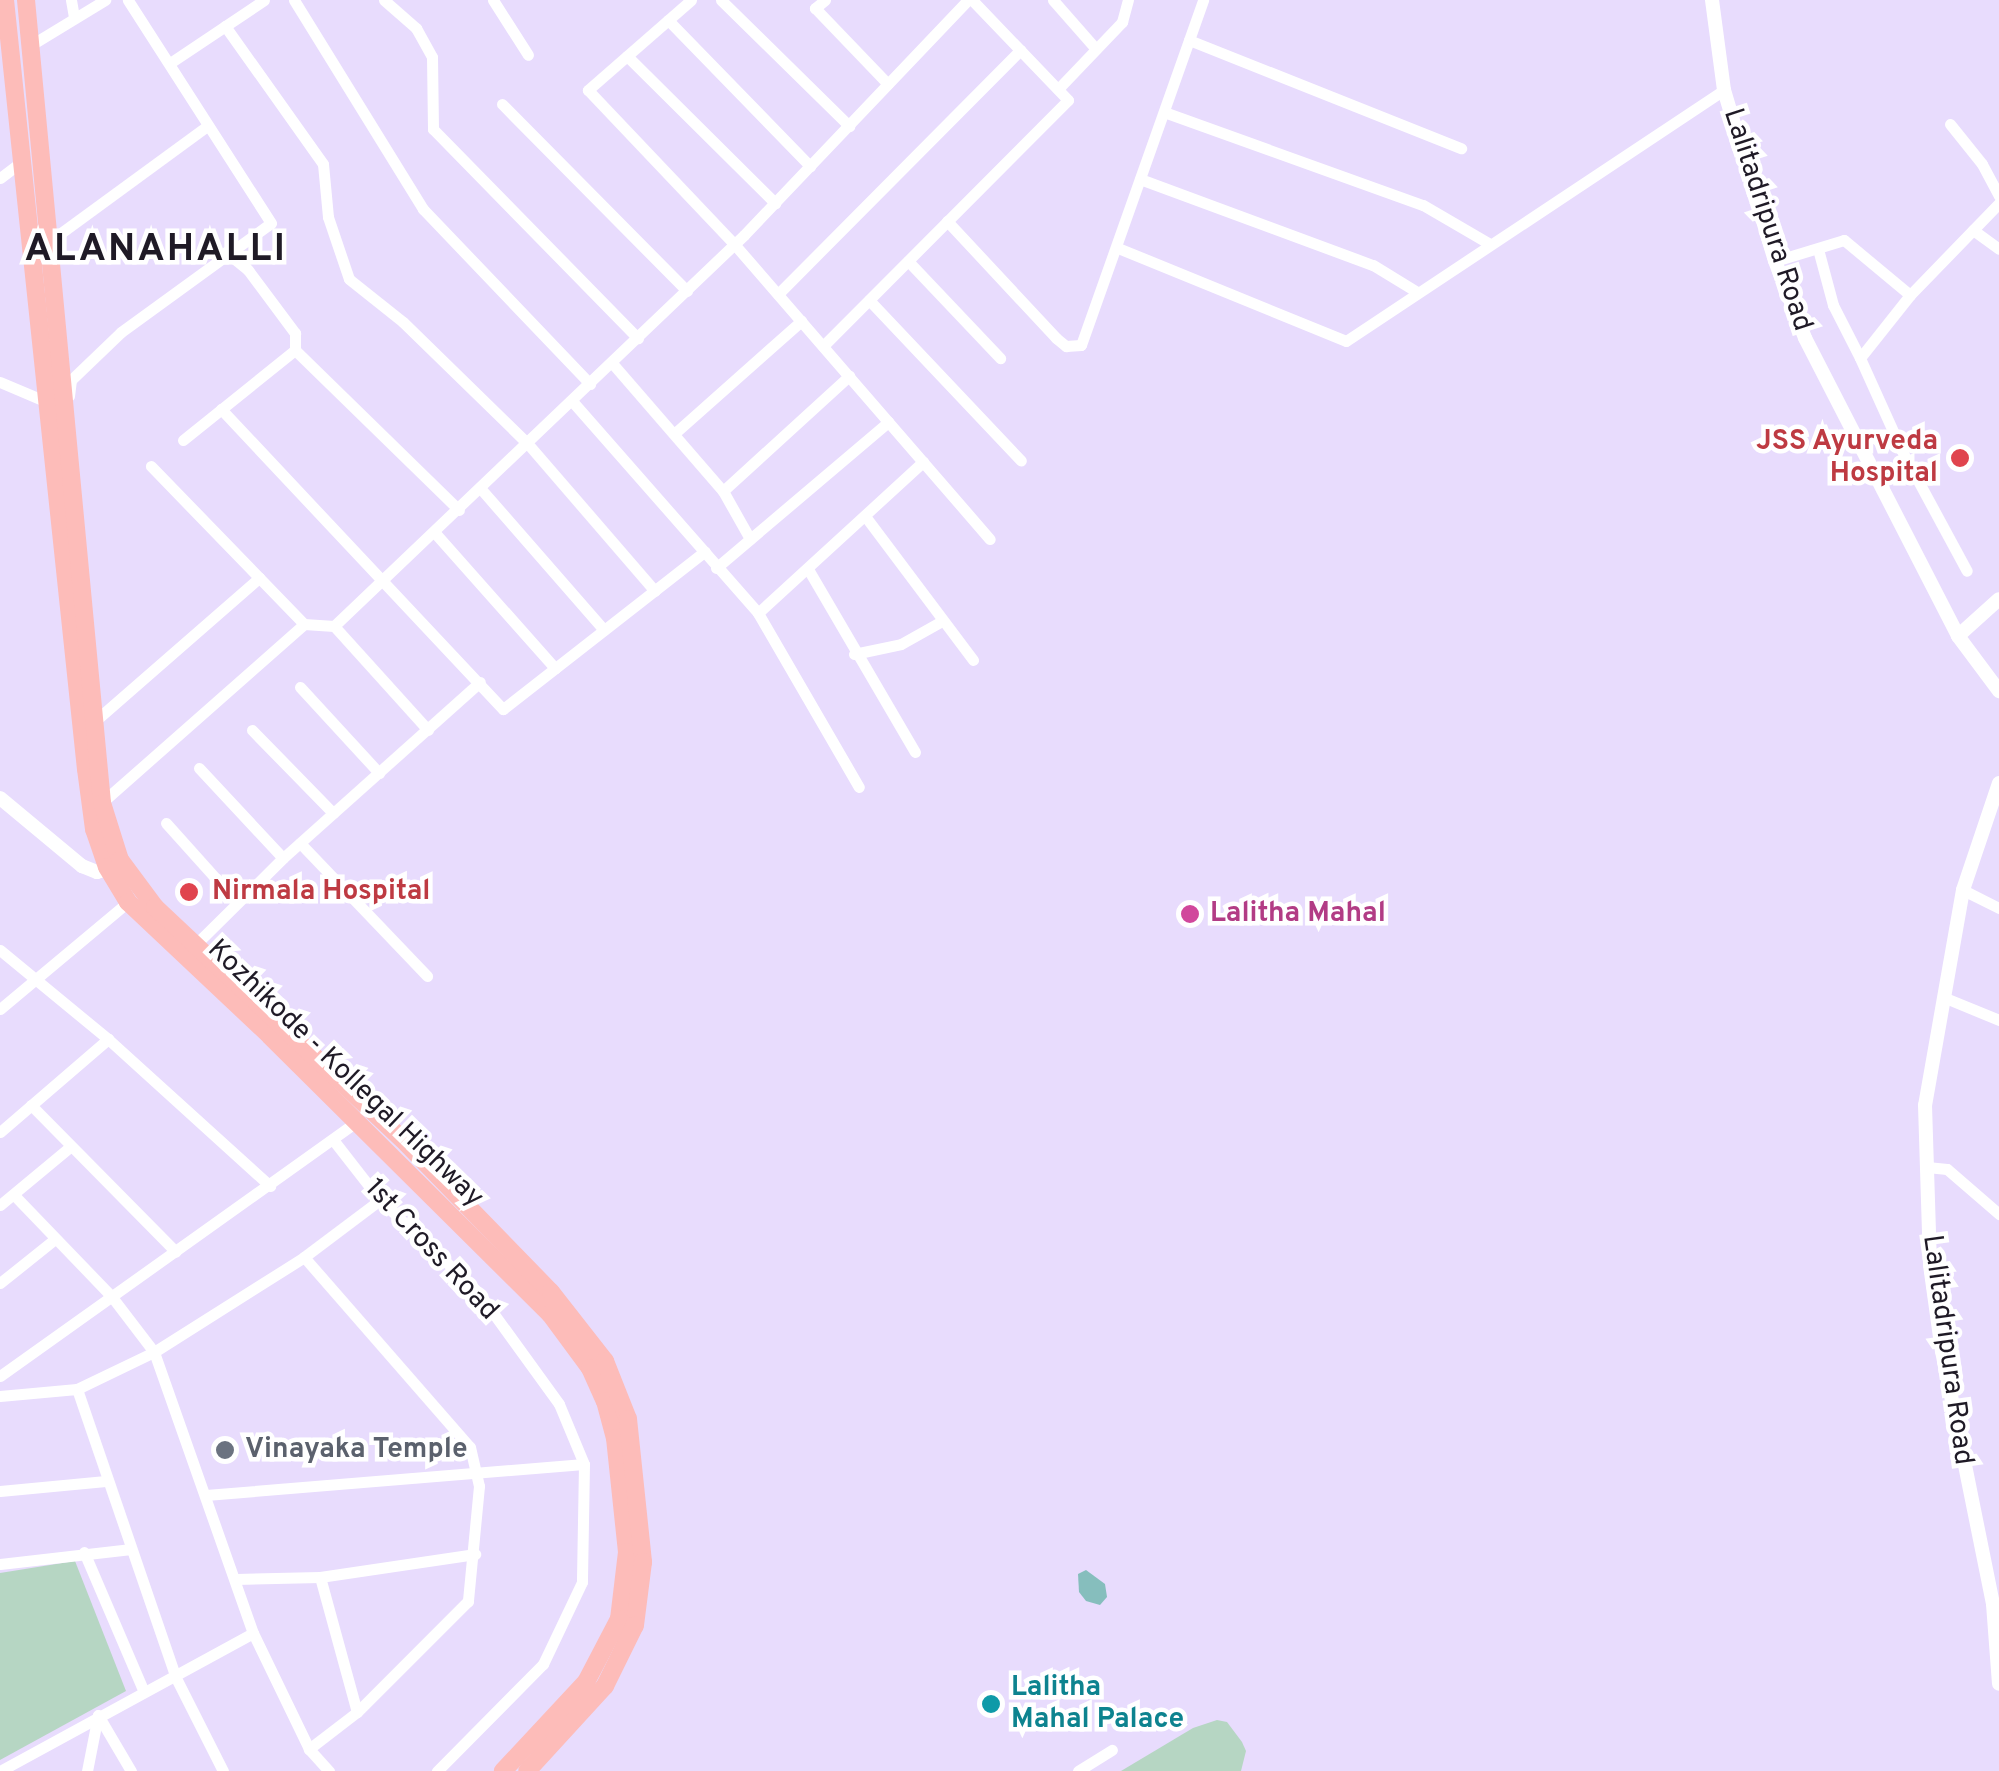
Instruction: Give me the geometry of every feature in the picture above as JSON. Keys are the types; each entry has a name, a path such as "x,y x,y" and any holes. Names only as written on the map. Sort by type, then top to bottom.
{"main road":[{"name":"Kozhikode - Kollegal Highway","path":"5,0 6,82 53,400 94,721 97,806"},
{"name":"Kozhikode - Kollegal Highway","path":"26,0 50,241 53,400 97,806 128,902 191,950 406,1144 551,1292 585,1331 612,1377 632,1434 642,1534 642,1592 635,1626 604,1686 527,1771"},
{"name":"Kozhikode - Kollegal Highway","path":"115,866 358,1122 550,1314 590,1368 615,1438 627,1552 619,1619 586,1682 503,1771"}],"street":[{"path":"72,0 74,17"},
{"path":"31,45 105,0"},
{"path":"0,382 53,400 69,399 71,380 121,332 270,223 128,0"},
{"path":"170,63 264,0"},
{"path":"294,0 423,209 590,384"},
{"path":"384,0 393,12 416,28 432,57 433,130 638,338"},
{"path":"494,0 528,54"},
{"path":"691,0 588,90 735,244 990,539"},
{"path":"721,0 848,126"},
{"path":"825,0 816,8 888,84"},
{"path":"334,626 735,244 970,0 1068,100 823,346"},
{"path":"1053,0 1096,49"},
{"path":"1058,89 1122,22 1128,0"},
{"path":"947,222 1066,346 1082,345 1203,0"},
{"name":"Lalitadripura Road","path":"1712,0 1724,90 1775,261 1839,409 1958,636 1999,691"},
{"path":"668,20 810,166"},
{"path":"225,26 322,164 328,217 350,279 403,322 528,444 655,591"},
{"path":"1189,40 1461,148"},
{"path":"778,294 1020,50"},
{"path":"627,56 776,203"},
{"path":"1118,248 1346,341 1488,243 1724,90"},
{"path":"502,104 687,291"},
{"path":"1164,112 1424,205 1488,243"},
{"path":"1860,358 1910,295 1999,199 1982,164 1950,124"},
{"path":"50,241 207,126"},
{"path":"0,178 20,163"},
{"path":"1140,180 1374,265 1417,292"},
{"path":"1973,230 1999,250"},
{"path":"1775,261 1844,240 1910,295"},
{"path":"1818,248 1833,305 1902,451 1967,571"},
{"path":"182,440 294,350 295,334 248,270 226,252"},
{"path":"908,261 1000,358"},
{"path":"869,300 1021,461"},
{"path":"676,433 801,321"},
{"path":"294,350 460,510"},
{"path":"612,363 722,490 750,539"},
{"path":"722,490 849,376"},
{"path":"572,402 758,613 859,787"},
{"path":"221,410 503,709 705,551"},
{"path":"716,568 888,422"},
{"path":"758,613 923,462"},
{"path":"151,466 304,624 334,626 428,730"},
{"path":"481,489 604,630"},
{"path":"866,516 973,660"},
{"path":"435,533 556,668"},
{"path":"808,569 854,654 915,752"},
{"path":"94,721 260,578"},
{"path":"1958,636 1999,599"},
{"path":"854,654 901,644 942,621"},
{"path":"97,806 304,624"},
{"path":"191,950 283,858 480,682"},
{"path":"300,686 379,772"},
{"path":"252,730 333,814"},
{"path":"200,768 283,858"},
{"name":"Lalitadripura Road","path":"1999,783 1963,890 1925,1105 1930,1265 1945,1370 1992,1604 1999,1684"},
{"path":"0,798 82,866 115,866"},
{"path":"166,823 237,902"},
{"path":"300,844 427,976"},
{"path":"1963,890 1999,908"},
{"path":"0,1008 128,902"},
{"path":"0,950 108,1039 270,1186"},
{"path":"1942,998 1999,1020"},
{"path":"0,1132 108,1039"},
{"path":"31,1106 176,1252"},
{"path":"0,1376 358,1122"},
{"name":"1st Cross Road","path":"334,1141 380,1200 478,1292 559,1404 584,1464 582,1582 551,1648 543,1664 436,1771"},
{"path":"0,1206 71,1146"},
{"path":"1927,1167 1947,1169 1999,1214"},
{"path":"14,1194 112,1297 154,1352 253,1634 309,1749 329,1771"},
{"path":"0,1396 76,1389 154,1352 304,1256 380,1200"},
{"path":"0,1283 55,1239"},
{"path":"304,1256 470,1447 479,1486 468,1601 358,1712 309,1749"},
{"path":"76,1389 176,1678 223,1771"},
{"path":"206,1495 584,1464"},
{"path":"0,1491 106,1481"},
{"path":"0,1564 131,1548"},
{"path":"84,1552 144,1692"},
{"path":"236,1580 320,1577 475,1554"},
{"path":"320,1577 358,1712"},
{"path":"0,1771 12,1768 98,1715 176,1678 253,1634"},
{"path":"87,1771 98,1715"},
{"path":"98,1715 131,1771"},
{"path":"1078,1771 1112,1750"}],"shaded area":[{"path":"75,1561 126,1691 0,1760 0,1573"},
{"path":"1086,1570 1105,1584 1107,1597 1100,1605 1086,1601 1079,1592 1078,1574"},
{"path":"1217,1720 1227,1722 1242,1742 1246,1751 1241,1771 1121,1771 1193,1728"}],"place":[{"name":"JSS Ayurveda Hospital","path":"1960,458"},
{"name":"Nirmala Hospital","path":"189,892"},
{"name":"Lalitha Mahal","path":"1190,914"},
{"name":"Vinayaka Temple","path":"225,1450"},
{"name":"Lalitha Mahal Palace","path":"991,1704"}],"district":[{"name":"ALANAHALLI","path":"156,251"}]}
